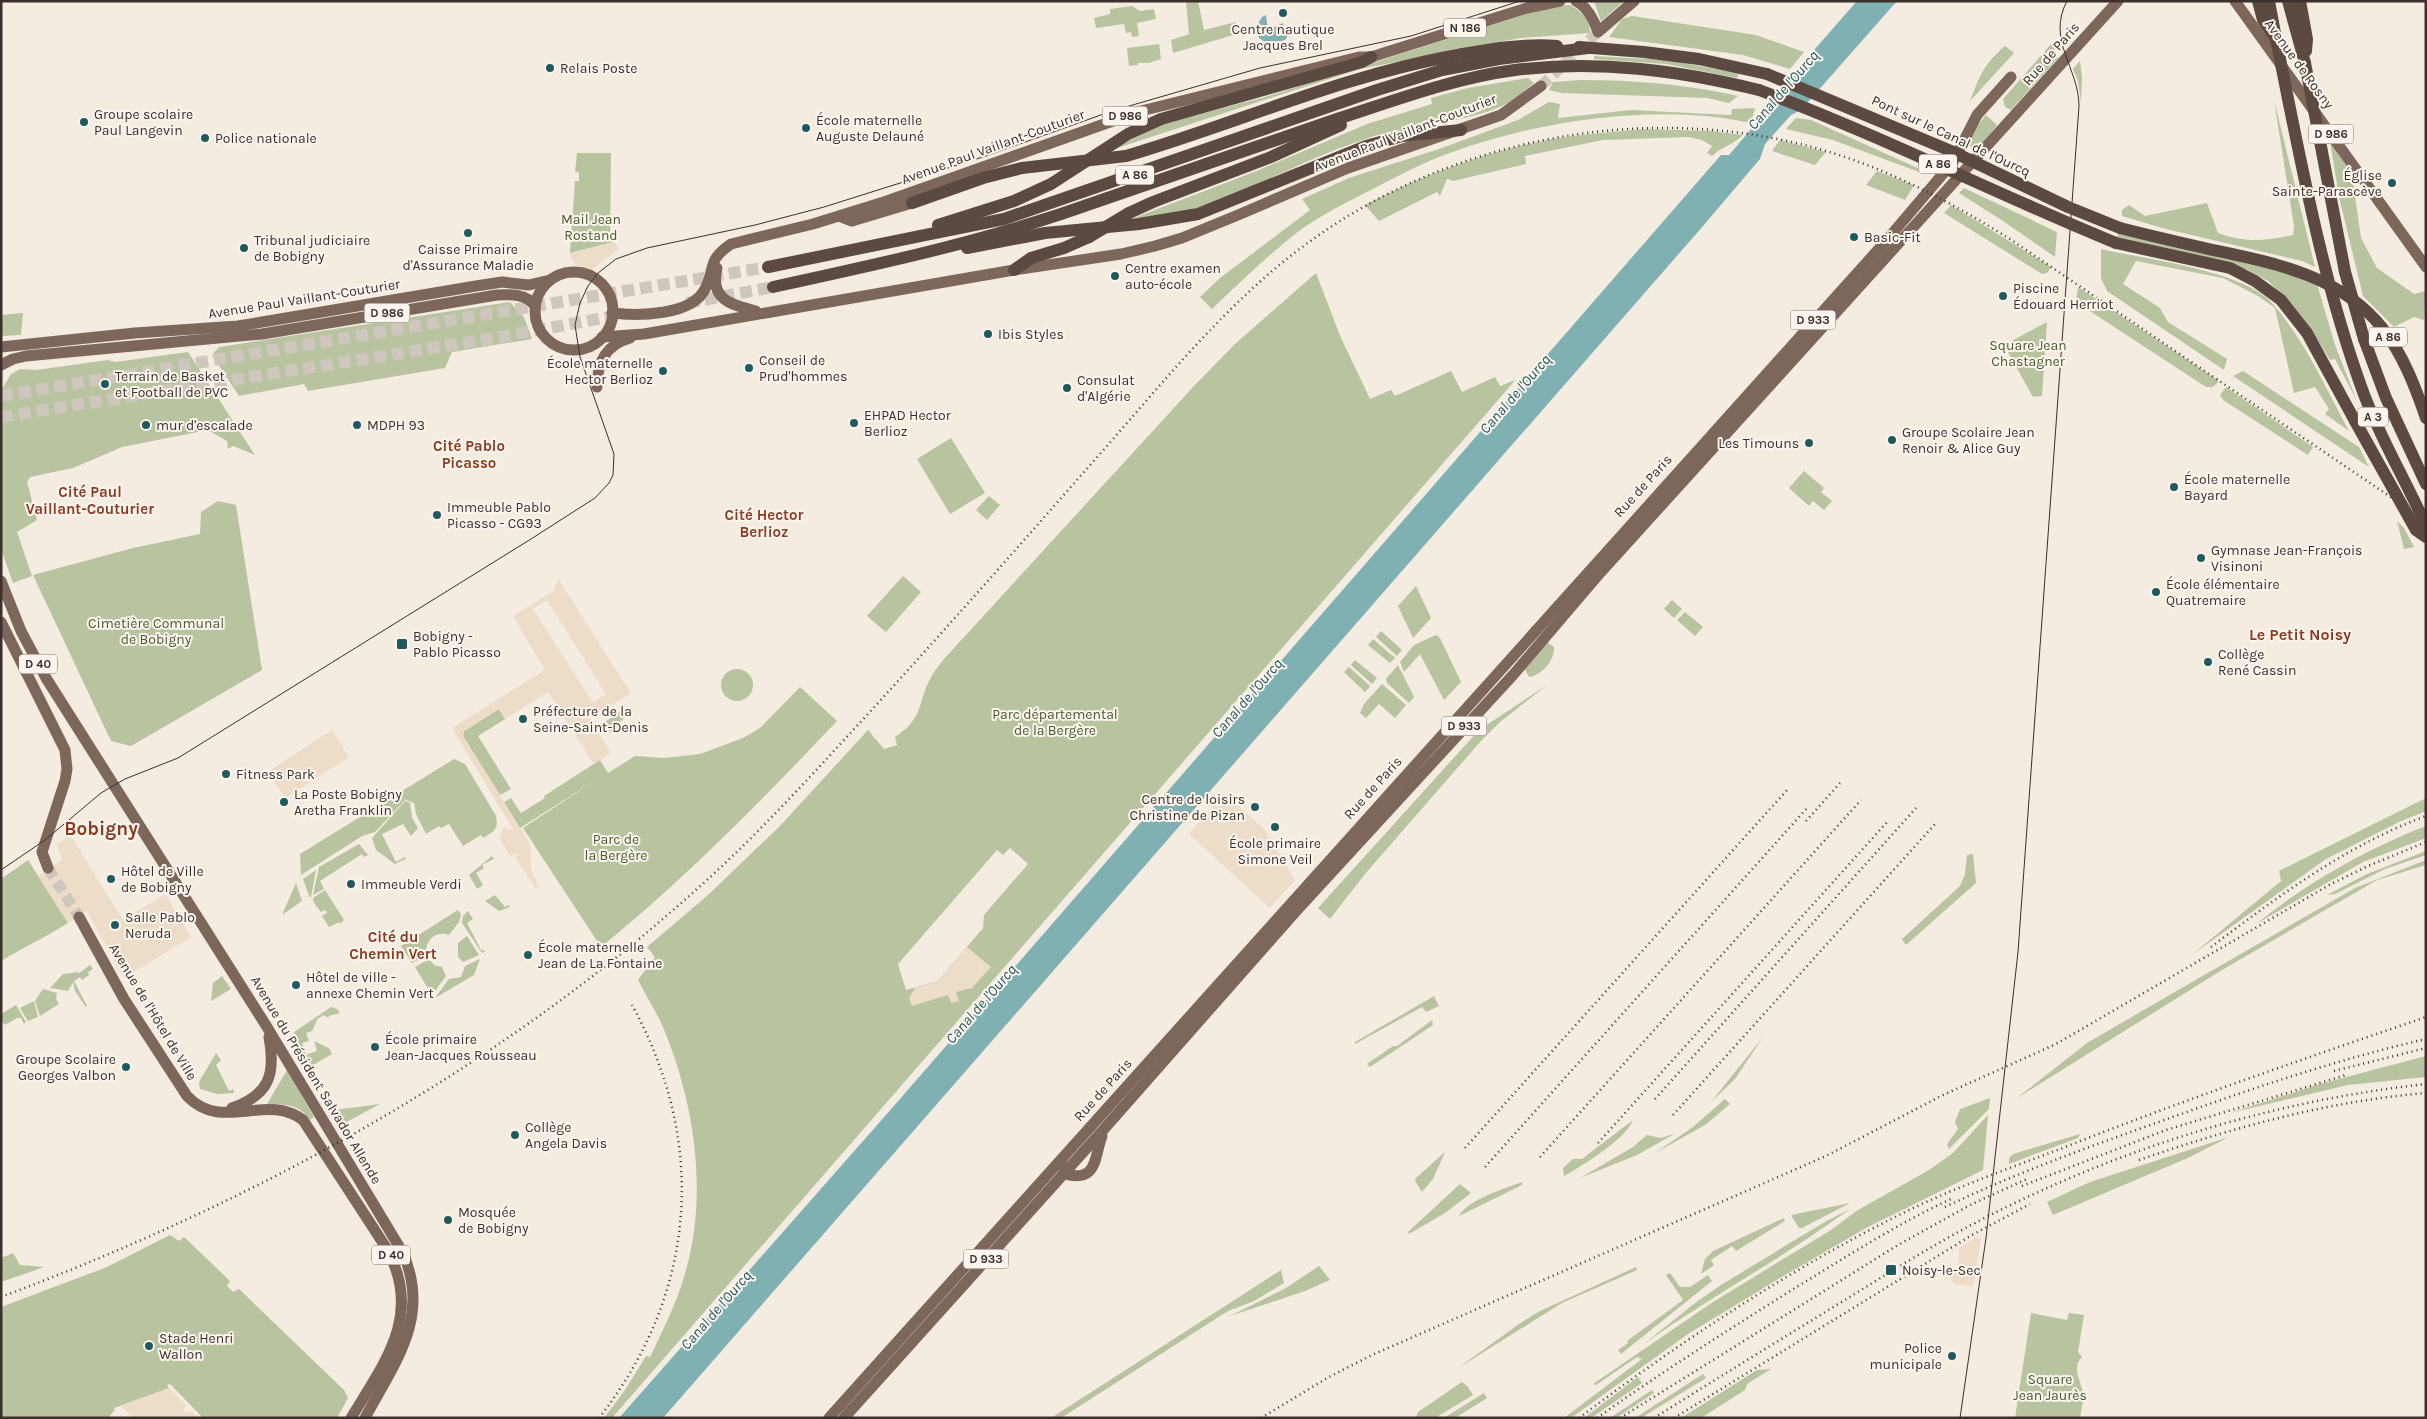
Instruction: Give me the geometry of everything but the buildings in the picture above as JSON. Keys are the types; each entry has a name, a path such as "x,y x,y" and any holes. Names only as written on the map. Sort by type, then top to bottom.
{"highway":[{"path":"2258,1 2263,20 2276,39"},
{"name":"A 3","path":"2269,1 2316,228 2346,342 2363,392 2388,453 2426,526"},
{"name":"A 3","path":"2288,1 2304,63 2345,272 2362,330 2386,398 2426,484"},
{"path":"2300,1 2306,39 2304,63"},
{"path":"912,203 982,178 1022,168 1126,156 1308,93 1392,69 1464,54 1509,48 1553,45 1588,48"},
{"name":"Pont sur le Canal de l'Ourcq","path":"1588,48 1681,57 1767,74 1952,151 2068,207 2120,228 2258,260 2324,281 2349,297 2382,328 2400,353 2426,418"},
{"name":"A 86","path":"768,267 1004,219 1377,90 1442,70 1499,59 1588,48"},
{"path":"895,241 1014,201 1051,184 1128,134 1161,119 1362,62 1371,57"},
{"name":"A 86","path":"773,287 932,252 1058,215 1399,98 1451,82 1515,70 1590,66 1640,68 1702,76 1758,90 1844,123 2050,216 2116,243 2230,268 2255,281 2281,300 2307,333 2416,530 2426,537"},
{"path":"1014,270 1031,258 1064,248 1088,237 1129,213 1153,202 1271,157 1399,98"},
{"path":"932,252 990,245 1045,233 1168,221 1198,214 1366,146 1402,136 1461,130"}],"main road":[{"name":"Avenue Paul Vaillant-Couturier","path":"1,348 135,333 238,326 502,282 529,285 571,272 585,273 594,278 607,291 611,300 612,313 636,316 681,308 692,304 705,290 711,267 720,251 731,244 839,216 1141,111 1359,57 1371,57 1528,8 1560,1"},
{"path":"1576,1 1582,4 1594,18 1598,32 1634,1"},
{"name":"Rue de Paris","path":"844,1418 1065,1174 1297,910 1513,675 1600,573 1952,184 2046,84 2118,1"},
{"name":"Avenue de Rosny","path":"2235,1 2426,267"},
{"name":"Rue de Paris","path":"829,1418 1886,241 1952,162 1977,115 2011,77"},
{"name":"Avenue Paul Vaillant-Couturier","path":"1,365 13,359 26,356 262,334 497,295 520,296 531,300 535,306 535,319 538,327 548,340 568,349 582,349 591,346 602,337 644,334 762,312 1121,254 1182,238 1348,168 1501,115 1541,86"},
{"path":"839,216 852,220 912,203"},
{"path":"762,312 728,302 717,290 715,279 717,269 724,256 737,249 755,245 764,236"},
{"path":"535,306 541,289 550,280"},
{"path":"602,337 609,326 612,313"},
{"path":"597,387 598,368 606,352 620,341 644,334"},
{"name":"Avenue du Président Salvador Allende","path":"1,581 16,620 35,658 267,1027 376,1209 391,1230 405,1259 411,1281 413,1305 405,1344 365,1418"},
{"name":"D 40","path":"1,622 65,750 66,776 42,852 48,868"},
{"name":"Avenue de l'Hôtel de Ville","path":"79,918 124,1000 179,1085 199,1107 213,1112"},
{"path":"213,1112 248,1102 258,1095 266,1084 271,1073 272,1060 267,1027"},
{"name":"Avenue du Président Salvador Allende","path":"213,1112 289,1112 307,1124 391,1256 402,1295 401,1319 394,1343 373,1384 351,1418"},
{"path":"1103,1113 1091,1136 1065,1165 1065,1174 1073,1176 1084,1174 1092,1169 1097,1161 1097,1150 1104,1129"},
{"path":"338,1170 346,1171 364,1198 376,1209"}],"green space":[{"path":"1186,1 1198,1 1204,30 1236,22 1240,33 1173,53 1171,40 1189,34"},
{"path":"1594,1 1624,1 1601,21"},
{"path":"1570,5 1587,19 1590,33 1520,38 1360,69 1114,149 1159,125 1265,97 1551,6"},
{"path":"1132,6 1140,11 1154,9 1156,19 1137,23 1139,36 1132,37 1131,32 1126,33 1124,24 1096,28 1094,18 1110,14 1110,9"},
{"path":"1632,16 1756,35 1804,52 1790,69 1743,55 1609,37 1622,19"},
{"path":"2052,43 2058,58 2011,110 2005,107 2003,99"},
{"path":"1159,44 1161,59 1129,66 1127,48"},
{"path":"2005,46 2014,53 1970,101 1983,70"},
{"path":"1594,56 1667,60 1739,73 1737,78 1666,64 1594,59"},
{"path":"2080,61 2082,77 2081,102 2078,81 2073,69"},
{"path":"1528,78 1534,83 1508,103 1489,111 1474,116 1397,130 1372,137 1321,156 1215,202 1161,216 1134,218 1254,172 1367,124 1432,104 1431,98 1468,88"},
{"path":"1580,80 1620,81 1699,88 1738,96 1729,103 1707,98 1562,93 1549,90 1553,82"},
{"path":"2274,100 2315,267 2302,261 2162,228 2122,216 2122,210 2129,205 2145,216 2207,203 2218,233 2246,240 2273,239 2293,235 2294,226"},
{"path":"1549,102 1560,104 1558,118 1631,110 1731,115 1732,109 1755,108 1751,123 1714,117 1674,114 1634,115 1553,125 1475,144 1413,168 1316,220 1276,250 1212,309 1200,297 1220,278 1310,210 1302,199 1349,178 1439,149 1518,120"},
{"path":"1986,115 1997,125 1977,150 1963,143"},
{"path":"1796,118 1811,120 1922,170 1919,172 1833,140 1786,129"},
{"path":"1645,129 1712,131 1743,135 1712,156 1707,153 1712,146 1702,140 1689,137 1603,140 1525,156 1526,164 1453,181 1447,179 1440,196 1437,192 1379,221 1365,205 1431,175 1500,151 1559,138"},
{"path":"1780,140 1826,152 1815,165 1772,151"},
{"path":"2330,141 2352,175 2361,238 2377,268 2414,294 2426,291 2424,320 2414,317 2394,327 2363,296 2339,197"},
{"name":"Mail Jean Rostand","path":"577,153 611,153 610,234 614,234 614,242 570,253 575,181 579,181 579,172 575,172"},
{"path":"1877,171 1914,185 1905,200 1866,185"},
{"path":"1964,188 2057,232 2055,257 1959,193"},
{"path":"1951,205 2051,267 2047,273 2042,274 1944,213"},
{"path":"2119,233 2276,269 2317,284 2335,345 2357,401 2335,359 2330,360 2292,304 2268,281 2248,270 2117,237"},
{"path":"2101,249 2190,267 2237,281 2256,290 2270,301 2293,330 2349,431 2325,414 2329,409 2315,387 2294,393 2275,308 2258,296 2223,278 2136,261 2123,284 2160,308 2168,322 2227,359 2224,370 2107,291 2101,278"},
{"name":"Parc départemental de la Bergère","path":"1316,273 1341,338 1370,399 1391,390 1395,396 1451,371 1462,392 1495,377 1500,386 1515,380 612,1418 604,1418 625,1390 646,1356 650,1357 668,1318 684,1277 692,1246 696,1215 695,1150 683,1087 663,1027 638,980 655,957 647,947 708,895 780,826 868,730 884,749 897,745 895,737 915,717 931,677 943,660 1194,386 1235,344","holes":["1010,848 1028,864 984,915 983,928 938,981 906,990 898,964 997,850 1003,855"]},
{"path":"2078,287 2219,381 2213,387 2206,387 2076,302"},
{"path":"510,302 524,317 532,339 452,352 445,368 308,391 304,384 239,396 212,355 219,347"},
{"path":"23,313 21,335 1,336 1,315"},
{"name":"Square Jean Chastagner","path":"2047,322 2042,396 2033,397 2004,345"},
{"path":"188,352 255,455 233,446 228,449 227,441 208,430 122,447 73,468 30,477 27,482 37,520 17,532 32,576 13,583 1,549 1,391 11,374 20,369 36,370"},
{"path":"2243,371 2359,447 2369,467 2233,376"},
{"path":"2226,387 2313,447 2308,455 2223,400 2220,395"},
{"path":"951,438 985,493 950,514 917,459"},
{"path":"1804,471 1824,488 1821,492 1832,501 1824,510 1813,501 1809,506 1789,488"},
{"path":"989,496 1000,505 987,520 976,510"},
{"name":"Cimetière Communal de Bobigny","path":"218,501 236,505 262,670 131,746 111,741 33,575 133,548 200,534 201,512"},
{"path":"2397,521 2404,528 2414,547 2404,549"},
{"path":"903,576 921,592 886,632 867,616"},
{"path":"1416,586 1431,618 1413,638 1398,606"},
{"path":"1672,600 1682,609 1674,618 1664,609"},
{"path":"1685,612 1703,627 1695,636 1677,620"},
{"path":"1381,631 1402,650 1397,656 1376,637"},
{"path":"1436,635 1440,638 1461,682 1444,700 1420,654 1404,672 1400,662 1414,645"},
{"path":"1373,639 1395,658 1390,663 1368,645"},
{"path":"1547,642 1554,647 1550,662 1539,673 1529,677 1524,668"},
{"path":"1355,660 1377,678 1372,684 1351,665"},
{"path":"1398,665 1414,697 1409,703 1387,683 1386,679"},
{"path":"1349,667 1370,686 1365,692 1344,672"},
{"path":"737,669 748,674 753,685 748,696 737,701 726,696 721,685 726,674"},
{"path":"1382,684 1406,705 1395,718 1379,704 1366,718 1360,713 1364,704"},
{"path":"1547,685 1500,722 1480,742 1365,874 1330,919 1318,908 1479,730"},
{"name":"Parc de la Bergère","path":"800,687 837,721 723,838 663,894 601,947 523,828 599,778 520,828 504,802 511,798 521,813 600,760 608,773 635,756 664,758 700,754 743,738 760,728"},
{"path":"499,709 505,719 478,736 511,789 500,795 463,736 464,731"},
{"path":"628,710 629,713 620,722 624,728 599,734 595,728 622,711"},
{"path":"454,759 465,764 496,816 497,824 494,831 483,838 481,835 463,846 449,824 441,828 439,826 426,834 416,814 414,803 405,800 375,832 362,836 301,875 300,854"},
{"path":"2426,798 2426,811 2399,822 2326,859 2193,954 2281,881 2279,871"},
{"path":"405,801 410,803 412,818 418,828 411,836 403,824 382,834 396,862 405,857 406,859 395,864 376,850 372,838"},
{"path":"2426,826 2426,838 2363,862 2256,924 2316,881 2380,846"},
{"path":"359,844 368,855 364,857 362,854 320,881 324,889 313,895 319,867"},
{"path":"2426,851 2426,855 2385,869 2335,894 2327,895 2367,874"},
{"path":"1973,854 1976,883 1906,945 1902,939 1960,886 1965,874 1967,855"},
{"path":"492,856 494,859 482,865 484,868 476,873 483,885 477,889 469,875"},
{"path":"28,860 68,923 1,961 1,879"},
{"path":"2426,860 2426,865 2377,880 2222,970 2017,1098 2087,1043 2355,888"},
{"path":"316,870 311,897 310,898 303,879"},
{"path":"296,883 302,901 282,915"},
{"path":"325,890 344,920 340,924 339,922 329,927 322,916 327,913 325,910 321,912 313,900 313,898"},
{"path":"495,895 505,907 509,905 510,907 499,911 485,901"},
{"path":"458,910 461,914 459,922 449,935 439,934 431,938 427,946 427,956 412,963 401,946"},
{"path":"468,911 473,919 467,923 481,950 486,951 482,953 462,923 463,916"},
{"path":"467,936 479,955 463,962 458,957 458,943"},
{"path":"429,959 434,965 442,967 446,976 432,995 415,967"},
{"path":"480,959 474,975 435,998 449,979 461,977 465,966"},
{"path":"90,965 93,969 88,972 89,975 82,980 80,977 74,981 86,1007 75,991 73,981 78,974"},
{"path":"79,972 68,991 50,988 63,974"},
{"path":"222,976 231,989 211,1001 213,983"},
{"path":"43,989 57,993 56,999 59,1004 40,1016 35,1001"},
{"path":"1434,996 1439,1006 1426,1012 1422,1007 1355,1044 1355,1042"},
{"path":"34,1001 38,1017 28,1021 20,1008"},
{"path":"16,1005 26,1022 24,1024 21,1018 17,1018 5,1025 1,1020 1,1014"},
{"path":"331,1007 337,1009 340,1013 328,1016 330,1018 322,1015 318,1018 312,1031 306,1033 309,1041 302,1043 306,1055 317,1051 314,1041 329,1048 332,1054 308,1068 293,1039 294,1032"},
{"path":"1432,1020 1433,1025 1370,1067 1367,1064 1393,1046 1397,1046"},
{"path":"1763,1037 1735,1079 1711,1102"},
{"path":"216,1053 221,1060 216,1065 229,1091 233,1089 234,1093 217,1094 200,1089 199,1082"},
{"path":"2426,1056 2426,1077 2348,1085 2230,1113 2320,1084"},
{"path":"287,1070 314,1117 310,1120 301,1110 291,1106 267,1104"},
{"path":"1990,1098 1989,1109 1949,1149 1947,1144 1958,1129 1955,1122 1960,1109"},
{"path":"1725,1099 1730,1104 1705,1125 1655,1153 1693,1127"},
{"path":"380,1104 339,1126 331,1115 335,1110"},
{"path":"1988,1115 1983,1170 1866,1228 1780,1278 1688,1334 1571,1418 1564,1418 1642,1359 1637,1357 1596,1385 1593,1384 1713,1302 1831,1230 1858,1210 1929,1170 1953,1153"},
{"path":"1633,1120 1629,1127 1613,1143 1592,1159 1564,1176 1563,1168 1573,1159 1582,1159"},
{"path":"1676,1133 1637,1155 1580,1178 1633,1147 1647,1135 1661,1138"},
{"path":"2080,1134 2078,1138 2009,1164 2009,1158 2013,1154"},
{"path":"2229,1137 2190,1157 2053,1215 2047,1202 2090,1182"},
{"path":"1445,1152 1433,1179 1422,1192 1415,1181 1416,1178"},
{"path":"1522,1182 1522,1185 1459,1216 1463,1210 1478,1200"},
{"path":"1460,1184 1471,1193 1445,1213 1409,1234 1408,1232"},
{"path":"1850,1203 1802,1228 1799,1228 1791,1215"},
{"path":"1850,1209 1800,1244 1645,1343 1721,1285 1823,1223"},
{"path":"1784,1218 1785,1221 1736,1251 1732,1246 1711,1260 1714,1265 1701,1274 1705,1259 1713,1251"},
{"name":"Stade Henri Wallon","path":"170,1235 179,1241 184,1237 230,1281 227,1286 233,1292 239,1289 344,1390 348,1398 337,1418 203,1418 170,1384 167,1385 169,1388 114,1408 115,1410 108,1418 1,1418 1,1307 107,1267"},
{"path":"13,1253 20,1265 44,1267 1,1282 1,1258"},
{"path":"1319,1266 1330,1280 1305,1291 1230,1316 1286,1288"},
{"path":"1636,1267 1637,1270 1562,1303 1458,1368 1538,1312"},
{"path":"1281,1270 1284,1283 1254,1301 1228,1311 1061,1418 1051,1418"},
{"path":"1670,1273 1680,1287 1690,1287 1708,1275 1712,1281 1621,1354 1618,1350 1628,1343 1627,1341 1683,1300 1666,1275"},
{"name":"Square Jean Jaurès","path":"2031,1313 2067,1320 2069,1313 2084,1315 2078,1352 2082,1357 2077,1365 2083,1396 2080,1418 2015,1418"},
{"path":"1771,1369 1747,1384 1745,1390 1701,1418 1681,1418 1757,1370"},
{"path":"1703,1374 1706,1378 1641,1418 1635,1418"},
{"path":"1638,1377 1642,1383 1591,1418 1584,1418"},
{"path":"1462,1382 1473,1395 1435,1418 1416,1418 1418,1412"},
{"path":"1652,1390 1654,1393 1616,1418 1610,1418"},
{"path":"1484,1393 1487,1398 1455,1418 1444,1418"}],"shaded area":[{"path":"614,242 619,249 591,270 576,265 570,256 570,253"},
{"path":"558,579 631,693 589,718 611,753 594,764 548,692 505,719 499,709 464,731 463,736 530,844 531,870 539,887 536,889 516,858 518,853 510,856 500,839 503,828 514,831 452,728 545,670 513,616 554,591","holes":["547,600 606,694 593,703 533,609"]},
{"path":"332,730 349,757 285,798 268,772"},
{"path":"1224,793 1264,829 1295,880 1270,908 1189,834"},
{"path":"70,835 123,920 165,894 191,937 124,978 87,911 68,923 38,876 62,860 57,844"},
{"path":"967,947 991,967 972,988 956,992 959,1001 951,1003 948,995 912,1006 909,998 915,988 938,981"},
{"path":"1977,1237 1981,1239 1973,1287 1954,1284 1950,1277 1959,1271 1959,1248"},
{"path":"169,1388 187,1406 183,1410 186,1412 192,1411 199,1418 133,1418 121,1406"}],"water":[{"name":"Canal de l'Ourcq","path":"1857,1 1897,1 1801,110 1791,115 1765,144 1760,159 1703,226 663,1418 619,1418 893,1107 1721,155 1729,155 1759,120 1759,113"},
{"path":"1266,15 1268,30 1283,23 1284,31 1288,35 1285,40 1268,44 1259,38 1256,27 1262,17"}],"tunnel":[{"path":"1541,86 1598,32"},
{"path":"1,396 768,267"},
{"path":"687,303 773,287"},
{"path":"1,417 489,339 625,314"},
{"path":"48,868 79,917"}],"tram line":[{"path":"1,870 45,840 101,793 125,779 178,758 595,498 609,483 613,475 614,454 580,357 575,325 580,303 588,286 598,273 616,259 647,248 755,225 824,207 986,156 1112,111 1260,68 1411,36 1520,1"},
{"path":"1960,1418 1986,1238 2018,952 2079,106 2078,92 2065,54 2060,29 2061,15 2067,1"}],"railway":[{"path":"1,1297 95,1260 188,1219 280,1174 369,1125 456,1072 540,1015 621,954 722,866 791,797 962,610 1175,368 1256,285 1316,237 1375,201 1438,171 1504,150 1571,135 1641,128 1710,130 1778,139 1845,157 1930,193 2010,239 2426,521"},
{"path":"1806,821 1841,782"},
{"path":"1465,1148 1788,789"},
{"path":"1540,1157 1861,800"},
{"path":"1485,1167 1808,807"},
{"path":"1655,1099 1916,808"},
{"path":"2211,947 2262,909 2340,857 2396,828 2426,816"},
{"path":"1598,1143 1888,821"},
{"path":"1673,1115 1935,824"},
{"path":"1261,1418 1329,1377 1372,1355 1826,1156 1943,1095 2056,1044 2331,884 2368,866 2426,842"},
{"path":"599,1418 632,1370 656,1320 673,1269 681,1216 681,1163 673,1110 656,1057 632,1005"},
{"path":"1579,1418 1656,1362 1777,1282 1861,1235 1941,1195 2151,1114 2426,1017"},
{"path":"1945,1207 2000,1182 2056,1160 2201,1107 2329,1065 2426,1039"},
{"path":"2334,1071 2426,1048"},
{"path":"2022,1186 2166,1130 2346,1075"},
{"path":"1654,1418 1941,1242 2028,1197 2082,1173 2194,1132 2251,1116 2368,1092 2426,1084"},
{"path":"2139,1160 2209,1137 2281,1117 2353,1102 2426,1093"},
{"path":"1620,1418 1898,1245 1972,1204 2027,1179"},
{"path":"1597,1418 1646,1384 1795,1288 1891,1230 1951,1199"},
{"path":"1674,1418 1972,1235 2030,1204"}],"place":[{"name":"Centre nautique Jacques Brel","path":"1283,13"},
{"name":"Relais Poste","path":"550,68"},
{"name":"Groupe scolaire Paul Langevin","path":"84,122"},
{"name":"École maternelle Auguste Delauné","path":"806,128"},
{"name":"Police nationale","path":"205,138"},
{"name":"Église Sainte-Parascève","path":"2392,183"},
{"name":"Caisse Primaire d'Assurance Maladie","path":"468,233"},
{"name":"Basic-Fit","path":"1854,237"},
{"name":"Tribunal judiciaire de Bobigny","path":"244,248"},
{"name":"Centre examen auto-école","path":"1115,276"},
{"name":"Piscine Édouard Herriot","path":"2003,296"},
{"name":"Ibis Styles","path":"988,334"},
{"name":"Conseil de Prud'hommes","path":"749,368"},
{"name":"École maternelle Hector Berlioz","path":"663,371"},
{"name":"Terrain de Basket et Football de PVC","path":"105,384"},
{"name":"Consulat d'Algérie","path":"1067,388"},
{"name":"EHPAD Hector Berlioz","path":"854,423"},
{"name":"mur d'escalade","path":"146,425"},
{"name":"MDPH 93","path":"357,425"},
{"name":"Groupe Scolaire Jean Renoir & Alice Guy","path":"1892,440"},
{"name":"Les Timouns","path":"1809,443"},
{"name":"École maternelle Bayard","path":"2174,487"},
{"name":"Immeuble Pablo Picasso - CG93","path":"437,515"},
{"name":"Gymnase Jean-François Visinoni","path":"2201,558"},
{"name":"École élémentaire Quatremaire","path":"2156,592"},
{"name":"Bobigny - Pablo Picasso","path":"402,644"},
{"name":"Collège René Cassin","path":"2208,662"},
{"name":"Préfecture de la Seine-Saint-Denis","path":"523,719"},
{"name":"Fitness Park","path":"226,774"},
{"name":"La Poste Bobigny Aretha Franklin","path":"284,802"},
{"name":"Centre de loisirs Christine de Pizan","path":"1255,807"},
{"name":"École primaire Simone Veil","path":"1275,827"},
{"name":"Hôtel de Ville de Bobigny","path":"111,879"},
{"name":"Immeuble Verdi","path":"351,884"},
{"name":"Salle Pablo Neruda","path":"115,925"},
{"name":"École maternelle Jean de La Fontaine","path":"528,955"},
{"name":"Hôtel de ville - annexe Chemin Vert","path":"296,985"},
{"name":"École primaire Jean-Jacques Rousseau","path":"375,1047"},
{"name":"Groupe Scolaire Georges Valbon","path":"126,1067"},
{"name":"Collège Angela Davis","path":"515,1135"},
{"name":"Mosquée de Bobigny","path":"448,1220"},
{"name":"Noisy-le-Sec","path":"1891,1270"},
{"name":"Stade Henri Wallon","path":"149,1346"},
{"name":"Police municipale","path":"1952,1356"}],"district":[{"name":"Cité Pablo Picasso","path":"469,454"},
{"name":"Cité Paul Vaillant-Couturier","path":"90,500"},
{"name":"Cité Hector Berlioz","path":"764,524"},
{"name":"Le Petit Noisy","path":"2300,634"},
{"name":"Bobigny","path":"101,829"},
{"name":"Cité du Chemin Vert","path":"393,946"}]}
